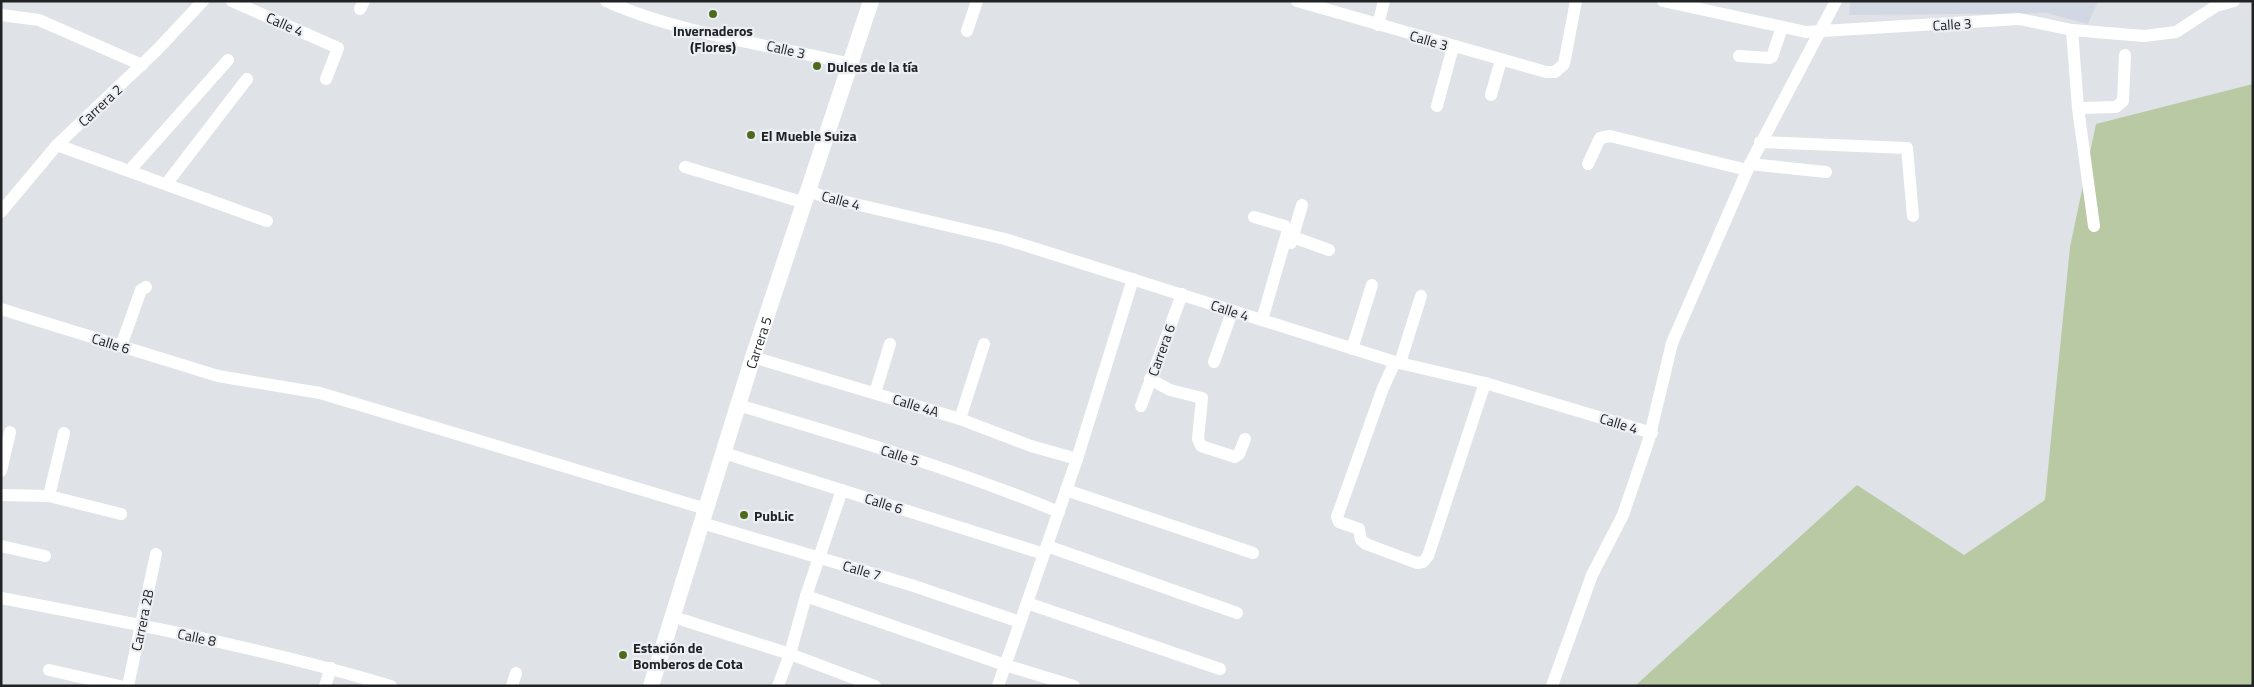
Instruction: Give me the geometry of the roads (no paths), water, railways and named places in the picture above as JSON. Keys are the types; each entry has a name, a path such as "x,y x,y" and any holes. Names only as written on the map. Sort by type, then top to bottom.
{"main road":[{"name":"Carrera 5","path":"651,686 753,357 871,1"}],"street":[{"name":"Carrera 2","path":"1,212 57,145 142,65 203,1"},
{"name":"Calle 4","path":"232,1 338,48 326,79"},
{"name":"Calle 3","path":"606,1 632,13 851,64"},
{"path":"967,31 977,1"},
{"name":"Calle 3","path":"1297,1 1546,72 1555,72 1561,68 1566,56 1576,1"},
{"path":"1378,25 1384,1"},
{"name":"Calle 3","path":"1663,1 1782,27 1818,32 2019,19 2072,30 2111,35 2152,35 2176,32 2207,4 2234,1"},
{"path":"1552,686 1592,575 1622,515 1652,432 1672,343 1748,167 1836,1"},
{"path":"1,15 39,20 142,65"},
{"path":"1739,56 1769,58 1772,56 1782,27"},
{"path":"2072,30 2078,108 2094,226"},
{"path":"1437,106 1453,47"},
{"path":"2078,108 2116,108 2123,101 2125,55"},
{"path":"130,170 228,60"},
{"path":"1491,95 1500,60"},
{"path":"167,183 247,79"},
{"path":"1588,164 1600,138 1610,136 1748,167 1826,172"},
{"path":"1760,142 1907,148 1912,216"},
{"path":"57,145 167,183 267,221"},
{"name":"Calle 4","path":"685,167 807,197 835,199 1005,239 1398,363 1485,384 1652,432"},
{"path":"1264,321 1302,205"},
{"path":"1254,217 1285,226 1288,230 1264,321"},
{"path":"1293,237 1329,250"},
{"path":"998,686 1077,459 1133,279"},
{"path":"1352,349 1372,285"},
{"path":"121,346 141,290 146,287"},
{"name":"Carrera 6","path":"1141,406 1182,294"},
{"path":"1421,296 1398,363 1383,388 1336,517 1339,522 1359,529 1362,540 1366,544 1417,563 1423,562 1428,556 1485,384"},
{"name":"Calle 6","path":"1,309 220,376 320,394 704,516"},
{"path":"1214,362 1232,312"},
{"path":"875,393 890,344"},
{"path":"960,418 984,344"},
{"name":"Calle 4A","path":"753,357 960,418 1031,446 1077,459"},
{"path":"1150,379 1170,390 1202,398 1198,439 1201,446 1235,457 1239,454 1245,439"},
{"name":"Calle 5","path":"738,405 846,437 994,486 1059,512"},
{"path":"1,471 10,432"},
{"path":"49,496 64,433"},
{"name":"Calle 6","path":"724,452 842,490 1046,550 1237,613"},
{"path":"778,686 842,490"},
{"path":"1066,490 1253,553"},
{"path":"1,495 49,496 121,514"},
{"name":"Calle 7","path":"704,516 820,558 911,585 1020,622"},
{"path":"1,546 45,556"},
{"name":"Carrera 2B","path":"128,686 156,554"},
{"path":"806,596 1005,665 1074,686"},
{"name":"Calle 8","path":"1,598 140,624 331,668 391,686"},
{"path":"1027,603 1220,669"},
{"path":"683,620 790,654 875,686"},
{"path":"325,686 331,668"},
{"path":"49,670 120,686"},
{"path":"512,686 516,673"}],"place":[{"name":"Invernaderos (Flores)","path":"713,14"},
{"name":"Dulces de la tía","path":"817,66"},
{"name":"El Mueble Suiza","path":"751,135"},
{"name":"PubLic","path":"744,515"},
{"name":"Estación de Bomberos de Cota","path":"623,655"}]}
